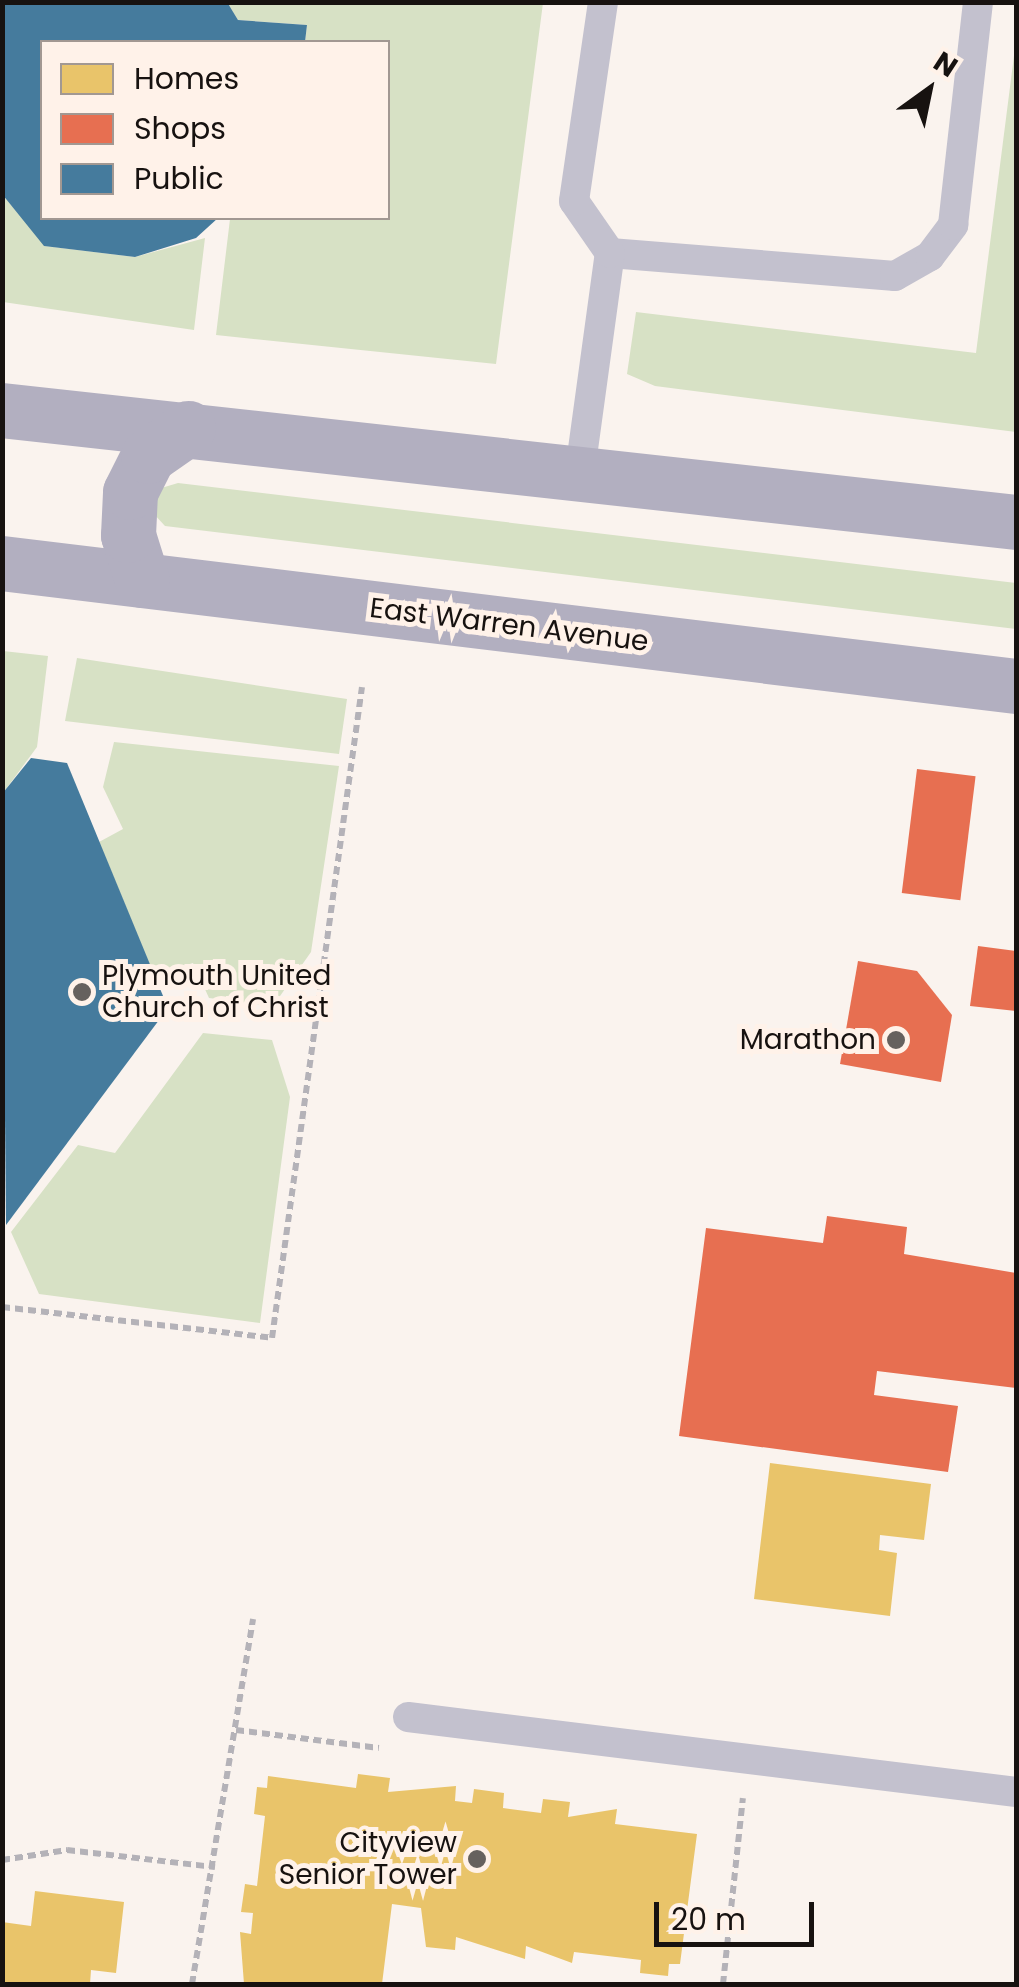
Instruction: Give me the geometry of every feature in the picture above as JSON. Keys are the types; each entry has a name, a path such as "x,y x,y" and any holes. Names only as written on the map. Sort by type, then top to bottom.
{"main road":[{"path":"2,410 1016,522"},
{"path":"142,580 128,535 130,492 148,456 188,428"},
{"name":"East Warren Avenue","path":"2,563 1016,686"}],"lane":[{"path":"580,471 610,253 574,201 603,2"},
{"path":"610,253 895,276 930,256 954,224 978,2"},
{"path":"408,1717 1016,1792"}],"path":[{"path":"2,1307 272,1338 362,687"},
{"path":"192,1984 215,1867 253,1619"},
{"path":"236,1730 392,1749"},
{"path":"723,1984 744,1793 724,1790"},
{"path":"2,1860 67,1850 215,1867"}],"green space":[{"path":"227,3 543,3 496,364 216,335 230,220 390,220 390,40 305,40 307,25 238,20"},
{"path":"1016,40 1016,432 655,386 627,374 636,312 976,353"},
{"path":"2,194 45,246 135,257 205,238 194,330 3,302"},
{"path":"178,483 1016,583 1016,629 165,526 153,513 158,489"},
{"path":"3,651 48,656 37,747 3,793"},
{"path":"77,658 347,699 339,754 65,721"},
{"path":"114,742 339,766 311,952 273,1006 209,998 193,963 154,975 99,842 123,829 103,787"},
{"path":"203,1033 272,1040 290,1097 260,1323 39,1294 11,1232 78,1145 115,1153"}],"building: Homes":[{"path":"770,1463 931,1484 924,1540 880,1535 879,1550 897,1553 890,1616 754,1599"},
{"name":"Cityview Senior Tower","path":"358,1774 390,1778 388,1792 456,1786 455,1801 472,1803 474,1789 504,1793 503,1808 541,1813 543,1799 570,1802 568,1817 617,1809 615,1824 697,1834 680,1964 669,1964 668,1976 640,1973 641,1960 574,1952 572,1963 526,1946 525,1959 456,1937 455,1950 426,1947 421,1908 392,1904 382,1984 244,1984 240,1932 251,1934 253,1913 241,1912 245,1884 257,1886 265,1816 254,1814 257,1787 267,1788 268,1776 356,1788"},
{"path":"35,1891 124,1902 116,1973 91,1970 90,1984 2,1984 2,1922 31,1926"}],"building: Shops":[{"path":"917,769 976,776 960,900 902,893"},
{"path":"978,946 1016,951 1016,1011 970,1006"},
{"name":"Marathon","path":"858,961 917,971 952,1015 941,1082 840,1064"},
{"path":"827,1216 907,1227 904,1254 1016,1273 1016,1388 877,1371 874,1395 958,1406 948,1472 679,1436 706,1228 823,1243"}],"building: Public":[{"path":"2,2 227,2 238,20 307,25 305,40 40,40 40,220 216,220 196,238 135,257 44,246 2,194"},
{"name":"Plymouth United Church of Christ","path":"31,758 67,763 168,1008 6,1225 2,794"}],"place":[{"name":"Plymouth United Church of Christ","path":"82,992"},
{"name":"Marathon","path":"896,1040"},
{"name":"Cityview Senior Tower","path":"477,1859"}]}
